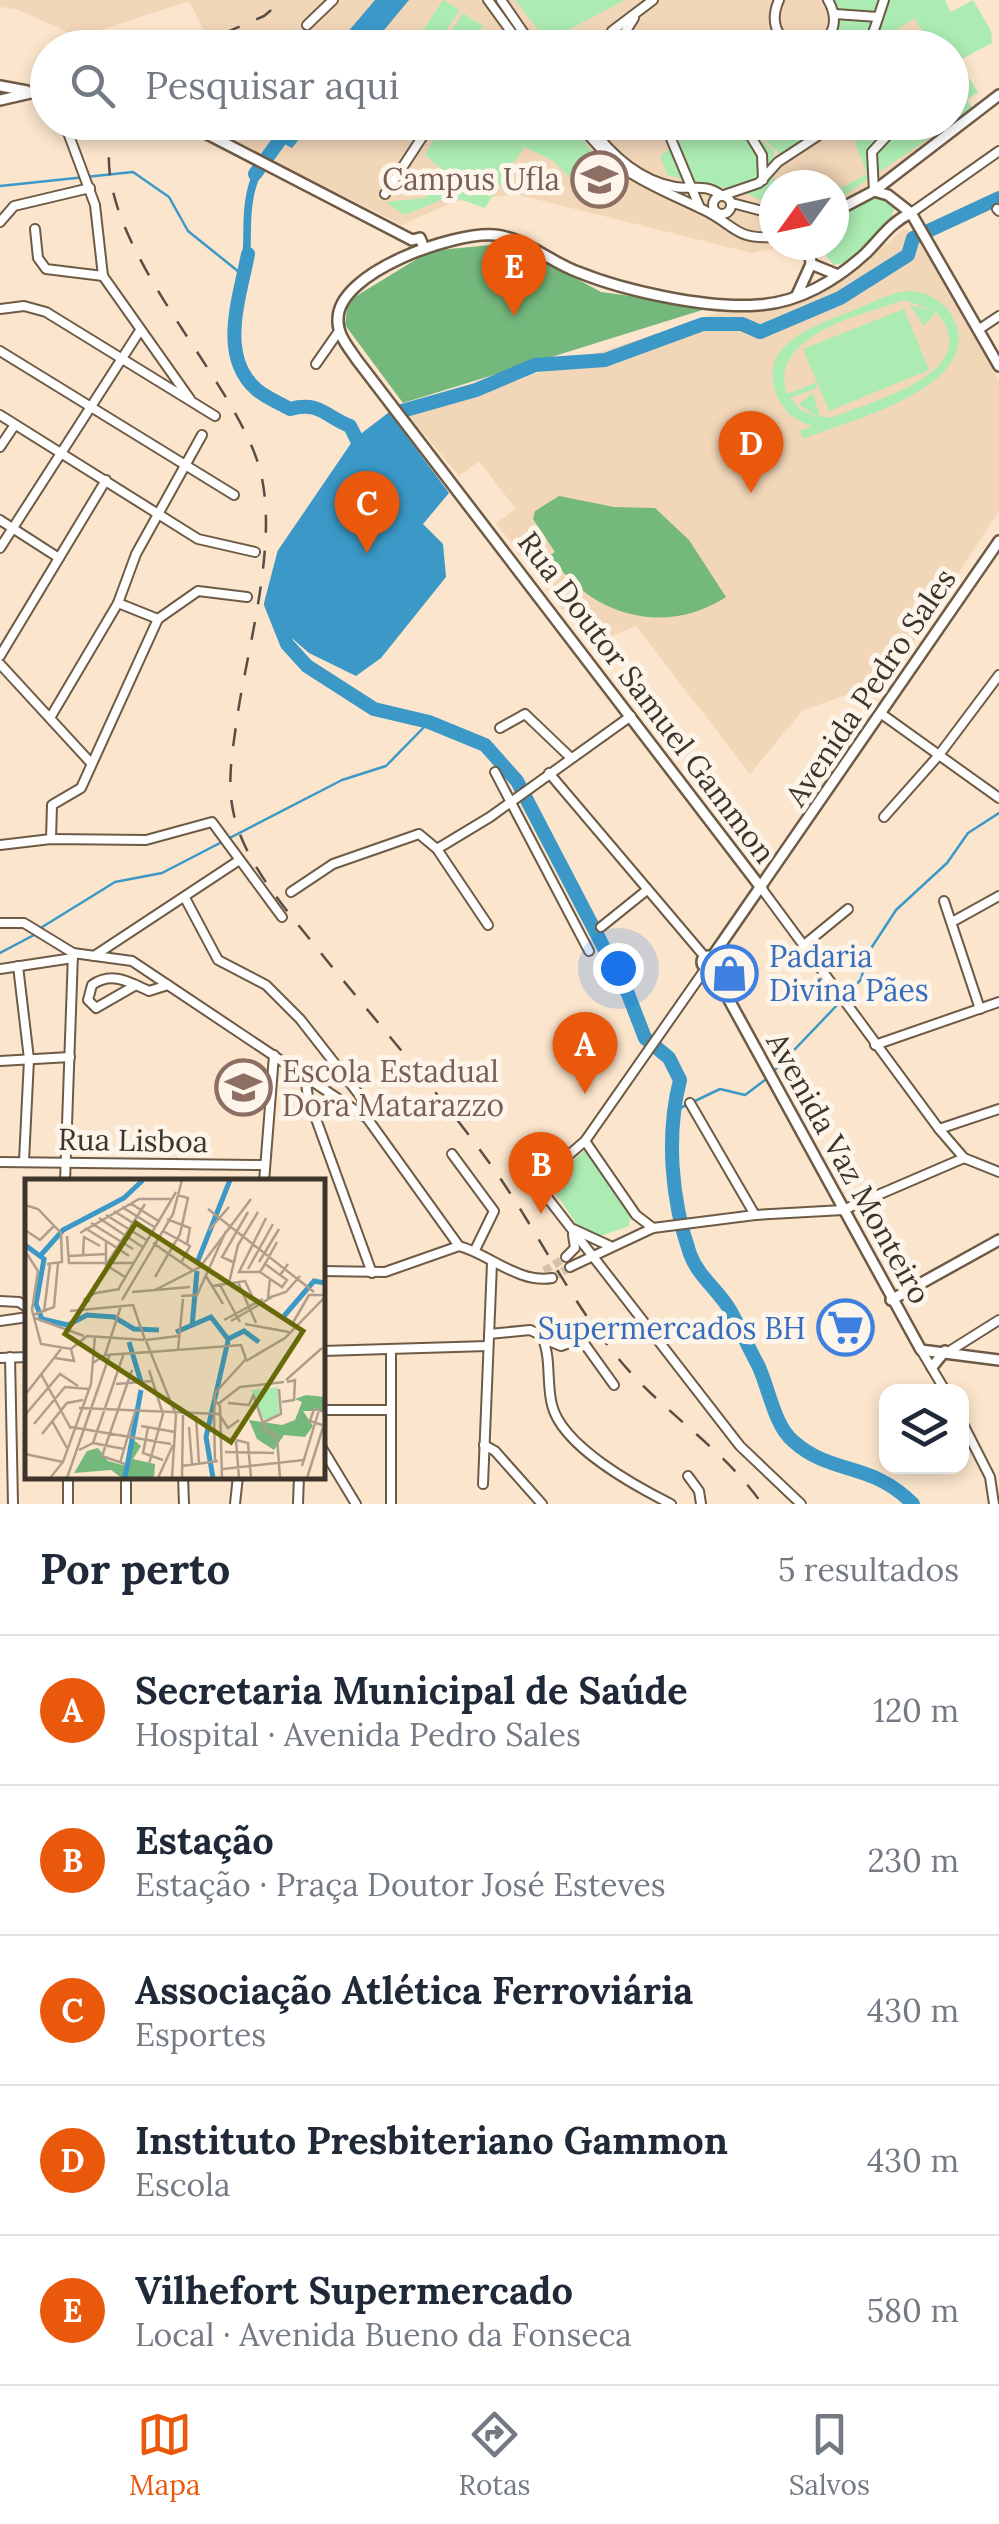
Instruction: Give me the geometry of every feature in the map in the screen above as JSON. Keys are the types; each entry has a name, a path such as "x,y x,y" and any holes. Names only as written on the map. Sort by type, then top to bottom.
{"main road":[{"path":"0,86 30,91"},
{"path":"0,100 30,91"},
{"path":"969,118 999,96"},
{"path":"221,140 416,246"},
{"path":"849,204 874,190 939,140"},
{"path":"888,195 889,177"},
{"path":"874,190 888,195 910,213 999,366"},
{"path":"895,220 898,202"},
{"path":"339,330 338,314 345,298 416,246 501,236 574,271 649,294 733,306 767,304 795,297 838,275 895,220 910,213"},
{"path":"795,297 810,260"},
{"path":"810,264 838,275"},
{"name":"Rua Doutor Samuel Gammon","path":"339,330 408,428 762,889"},
{"name":"Avenida Pedro Sales","path":"708,962 999,541"},
{"name":"Avenida Vaz Monteiro","path":"708,962 921,1350"},
{"path":"892,1300 999,1240"},
{"path":"912,1335 946,1351"},
{"path":"921,1350 999,1360"},
{"path":"932,1366 946,1351"}],"street":[{"path":"307,25 333,0"},
{"path":"488,0 510,30"},
{"path":"501,0 522,30"},
{"path":"613,30 654,0"},
{"path":"777,30 774,10 780,0"},
{"path":"874,30 884,0"},
{"path":"829,30 835,14 832,1"},
{"path":"625,30 640,11"},
{"path":"835,14 878,17"},
{"path":"71,140 90,188 103,276 139,332 190,398"},
{"path":"384,194 420,140"},
{"path":"593,140 615,166 700,208 728,212 732,204"},
{"path":"672,140 700,208"},
{"path":"753,140 762,155 763,170"},
{"path":"772,170 811,140"},
{"path":"874,190 872,152 883,140"},
{"path":"602,142 637,172 678,188 707,187 732,204 759,210"},
{"path":"910,213 999,151"},
{"path":"762,155 778,162"},
{"path":"759,182 713,202 714,213 736,234 759,236"},
{"path":"0,222 14,206 90,188"},
{"path":"35,229 43,267 103,276"},
{"path":"0,309 34,307 215,416"},
{"path":"978,330 999,316"},
{"path":"316,364 339,330"},
{"path":"0,548 139,332"},
{"path":"0,351 234,495"},
{"path":"0,415 212,545 255,552"},
{"path":"0,447 14,426"},
{"path":"50,718 118,603 158,514 202,435"},
{"path":"0,656 106,480"},
{"path":"0,520 59,558"},
{"path":"51,838 54,802 80,788 158,619 198,591 248,596"},
{"path":"118,603 158,619"},
{"path":"1,668 91,763"},
{"path":"884,817 939,755 999,675"},
{"path":"500,728 526,714 570,757"},
{"path":"882,715 999,798"},
{"path":"437,848 514,801 631,716"},
{"path":"495,772 514,801 589,951"},
{"path":"548,773 708,962"},
{"path":"0,845 51,838 146,840 211,822 282,918"},
{"path":"291,892 332,864 408,835 426,837 488,926"},
{"path":"94,956 238,861"},
{"name":"Rua Doutor Samuel Gammon","path":"762,889 939,1129 964,1158 999,1172"},
{"path":"601,927 647,890"},
{"path":"952,922 999,896"},
{"path":"185,898 218,960 266,985 300,1019 361,1097 367,1118 459,1246"},
{"path":"944,901 980,1008"},
{"path":"804,945 848,909"},
{"path":"0,923 24,923 73,956"},
{"path":"0,969 73,956 132,961 367,1118"},
{"path":"65,1179 73,956"},
{"name":"Avenida Pedro Sales","path":"569,1227 536,1182 585,1141 708,962"},
{"path":"18,966 29,1059 24,1160"},
{"path":"136,985 96,1008 88,1000 92,986 100,980 119,978 154,991 168,984"},
{"path":"874,1044 999,1002"},
{"path":"264,1179 274,1055"},
{"path":"0,1061 70,1057"},
{"path":"305,1077 308,1097 372,1273"},
{"path":"690,1102 754,1214"},
{"path":"939,1129 999,1109"},
{"path":"585,1141 636,1215 654,1228"},
{"path":"452,1154 494,1211 475,1250"},
{"path":"570,1267 654,1228 754,1214 844,1210 964,1158"},
{"name":"Rua Lisboa","path":"0,1162 264,1165"},
{"path":"631,1237 636,1215"},
{"path":"569,1227 610,1246"},
{"path":"569,1227 740,1446 801,1504"},
{"path":"566,1257 576,1244 569,1227"},
{"path":"325,1271 372,1273 459,1246 475,1250 492,1263 534,1277 548,1275"},
{"path":"483,1484 492,1263"},
{"path":"0,1301 25,1307"},
{"path":"0,1321 25,1317"},
{"path":"946,1351 999,1320"},
{"path":"490,1334 534,1330 544,1340 560,1346 581,1339 614,1385"},
{"path":"544,1340 552,1408 572,1438 614,1472 671,1504"},
{"path":"325,1350 488,1346"},
{"path":"390,1504 391,1349"},
{"name":"Avenida Vaz Monteiro","path":"921,1350 942,1384"},
{"path":"5,1358 13,1504"},
{"path":"325,1410 391,1410"},
{"path":"969,1436 990,1477 994,1504"},
{"path":"484,1445 507,1463 542,1504"},
{"path":"325,1452 356,1504"},
{"path":"325,1467 335,1466"},
{"path":"688,1476 699,1491 701,1504"},
{"path":"183,1479 184,1504"},
{"path":"235,1504 238,1479"},
{"path":"298,1504 300,1479"}],"shaded area":[{"path":"0,0 934,0 938,30 204,30 189,1 100,30 63,30 16,9 0,7"},
{"name":"Campus Ufla","path":"232,140 935,140 849,206 849,170 759,170 759,252 752,253 515,194 453,202 402,225"},
{"path":"903,229 919,233 999,380 999,511 872,705 854,692 802,711 750,774 636,626 590,645 496,523 516,509 479,461 459,476 409,416 724,311 757,310 807,295 854,273"}],"green space":[{"path":"443,0 460,10 446,30 423,30"},
{"path":"515,0 625,0 568,30 538,30"},
{"path":"834,0 945,0 951,12 973,0 991,31 992,43 969,55 969,30 922,30 914,18 896,30 878,30 878,18 876,30 838,30 842,15 868,15 840,9"},
{"path":"463,13 483,26 481,30 452,30"},
{"path":"969,78 978,92 969,99"},
{"path":"433,140 583,140 626,181 584,191 552,160 524,147 485,208 451,196 404,215 386,202 425,198 444,171 425,155"},
{"path":"681,140 761,140 774,151 774,170 759,170 759,199 667,175 660,156"},
{"path":"766,140 805,140 780,154"},
{"path":"854,140 927,140 849,192 849,184 867,174"},
{"path":"877,194 895,201 889,221 874,241 854,258 844,263 834,265 830,260 849,260 849,209"},
{"path":"510,243 601,292 712,307 403,403 345,325 348,301 430,251"},
{"path":"905,291 933,297 952,316 958,345 949,366 906,398 803,439 800,431 812,426 796,419 777,396 773,378 782,349 824,322","holes":["905,300 934,311 910,305 924,326 936,312 948,333 947,351 937,367 919,381 833,417 820,417 813,393 799,404 817,417 801,410 790,398 817,388 815,383 787,394 785,374 791,356 823,330"]},
{"path":"904,309 929,370 829,411 803,349"},
{"path":"559,496 614,507 655,508 689,540 726,597 678,616 630,614 607,606 567,576 550,555 555,552 533,519 535,511"},
{"path":"585,1150 631,1212 629,1226 598,1237 582,1232 548,1182"}],"water":[{"path":"375,0 409,0 384,30 349,30"},
{"path":"277,140 298,140 292,148"},
{"path":"257,163 265,167 254,193 248,276 241,270 245,204"},
{"path":"397,423 449,493 423,524 443,544 446,577 381,658 356,676 309,653 286,633 276,603 285,563 358,452"}],"waterway":[{"path":"255,174 280,140"},
{"path":"0,186 133,172 169,197 188,231 244,276"},
{"path":"359,444 402,411 476,390 535,365 605,360 703,324 742,324 760,332 840,298 908,255 913,238 999,198"},
{"path":"248,254 235,325 238,360 244,375 259,392 290,409 315,408 350,426 359,444 284,554 271,604 287,644 307,666 374,709 429,722 485,745 517,781 628,994 645,1038 669,1058 680,1080 673,1123 673,1167 690,1254 737,1324 758,1365 781,1426 808,1452 882,1481 913,1504"},
{"path":"39,929 115,882 162,873 342,780 386,766 429,722"},
{"path":"847,996 861,979 868,953 896,910 947,863 968,833 999,813"},
{"path":"0,953 34,935"},
{"path":"774,1071 841,1001"},
{"path":"672,1112 720,1089 745,1095 769,1077"}],"tunnel":[{"path":"544,1271 566,1257"},
{"path":"552,1278 570,1267"}],"railway":[{"path":"232,30 264,16 283,0"},
{"path":"112,140 109,162 117,205 135,249 241,424 258,463 264,492 266,523 260,590 230,778 234,815 249,853 285,908 491,1165 611,1349 647,1389 733,1468 762,1504"}],"place":[{"name":"Campus Ufla","path":"599,179"},
{"name":"Vilhefort Supermercado","path":"514,316"},
{"name":"Instituto Presbiteriano Gammon","path":"751,493"},
{"name":"Associação Atlética Ferroviária","path":"367,553"},
{"name":"Padaria Divina Pães","path":"730,973"},
{"name":"Escola Estadual Dora Matarazzo","path":"243,1088"},
{"name":"Secretaria Municipal de Saúde","path":"585,1094"},
{"name":"Estação","path":"541,1214"},
{"name":"Supermercados BH","path":"845,1328"}]}
